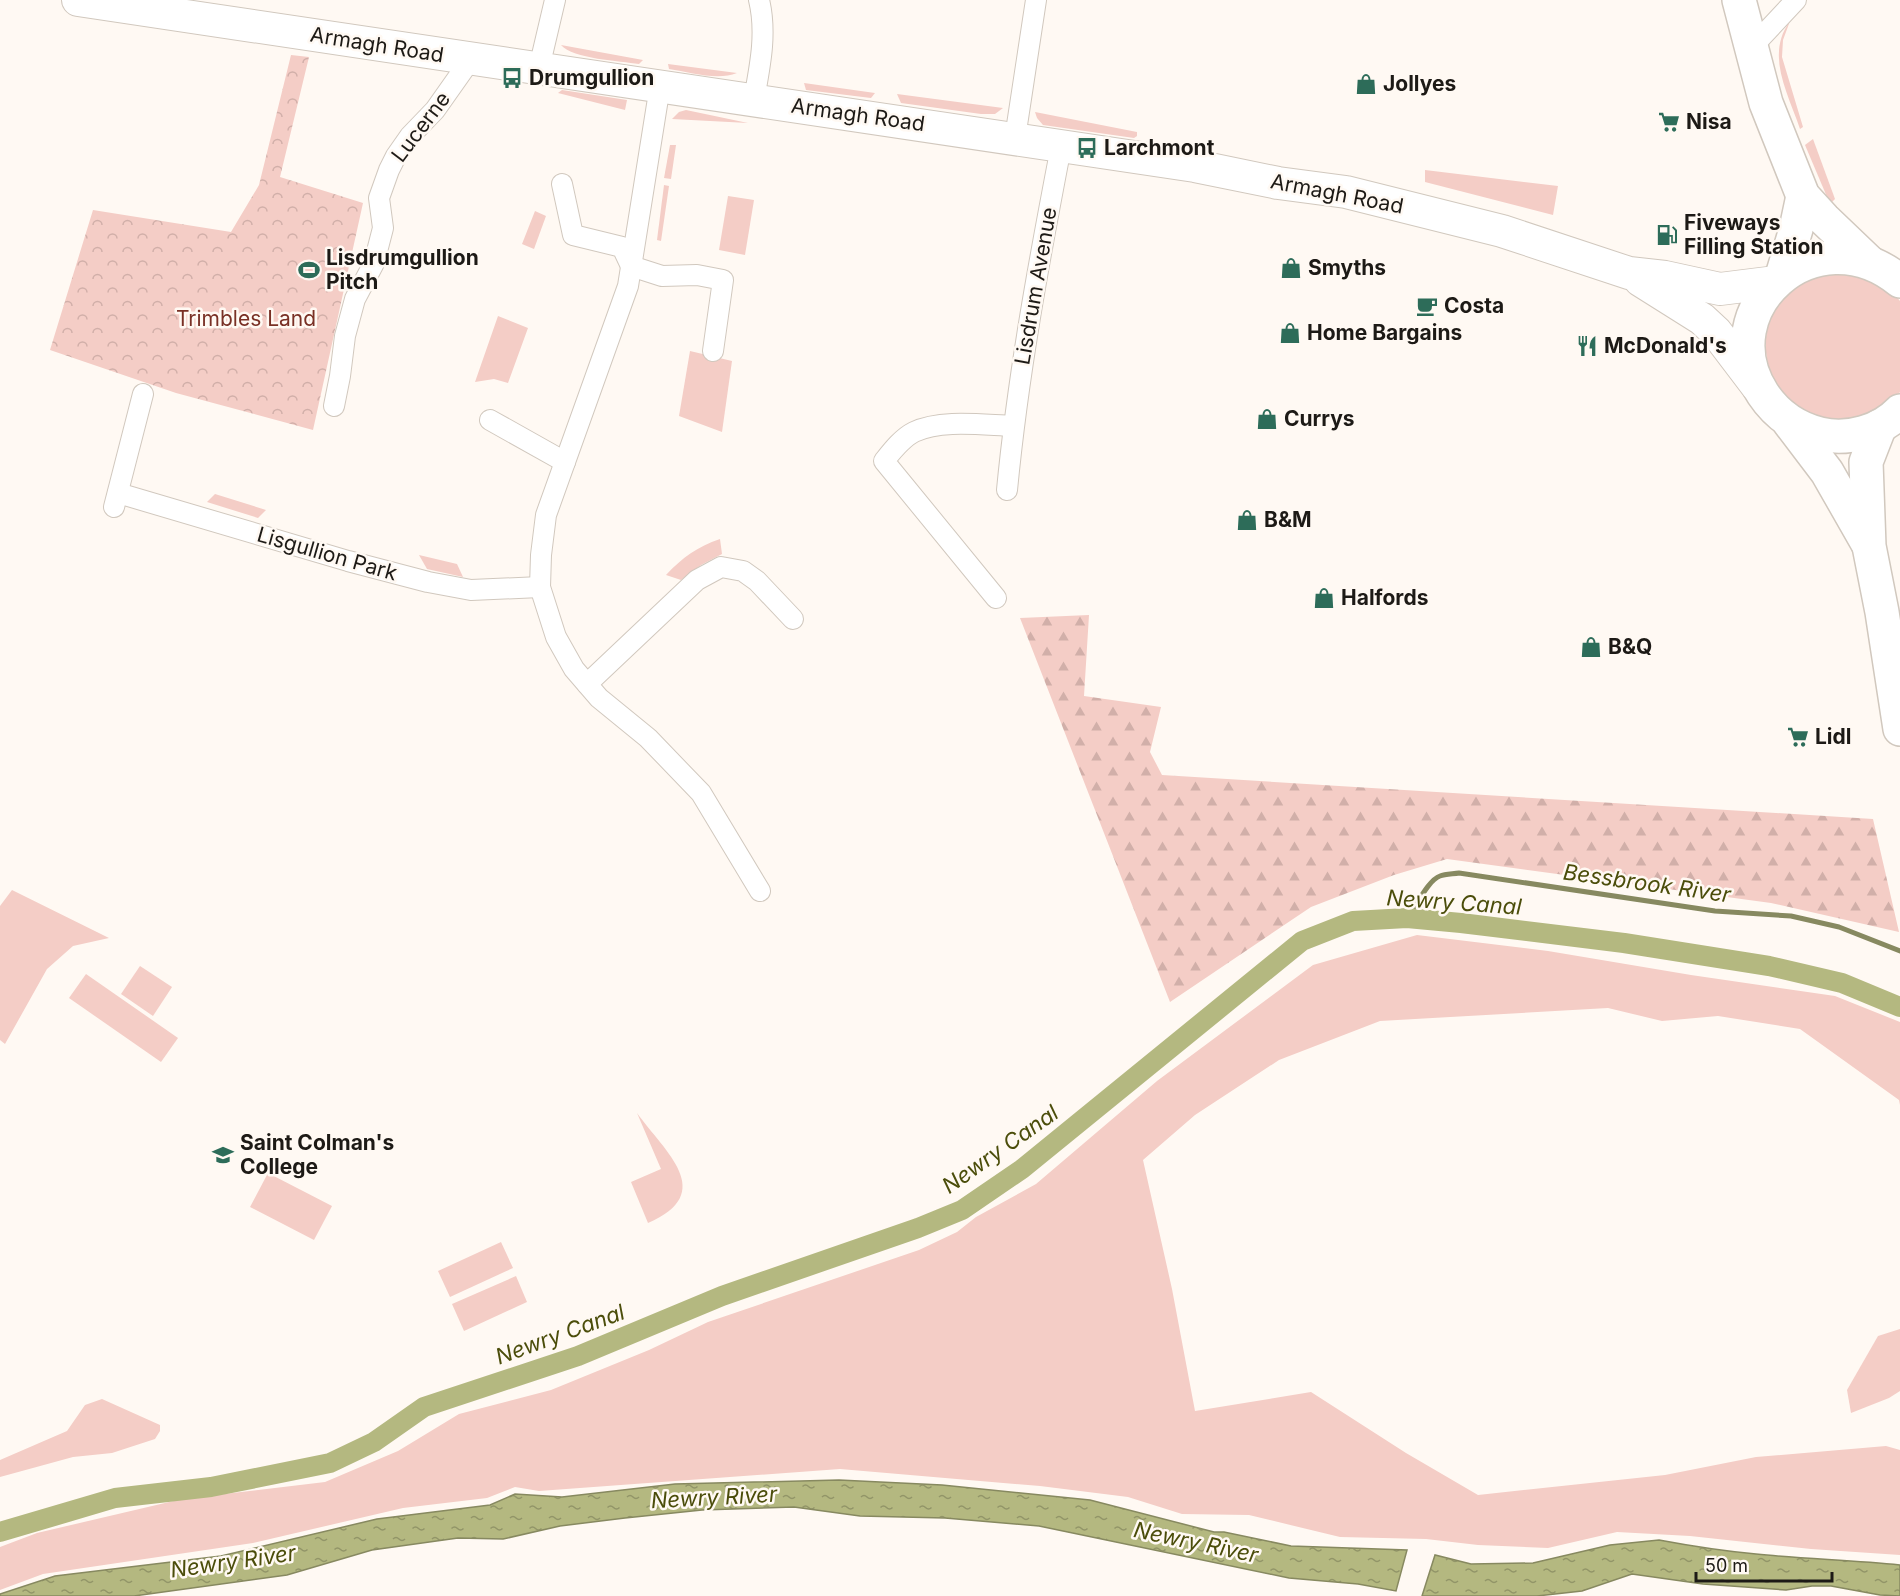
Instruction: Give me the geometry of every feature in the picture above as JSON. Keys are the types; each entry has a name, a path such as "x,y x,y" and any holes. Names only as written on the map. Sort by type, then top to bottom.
{"highway":[{"path":"1739,0 1766,104 1803,196 1824,219 1889,271"},
{"path":"1779,279 1796,229 1803,196"},
{"path":"1869,546 1827,471 1788,421 1770,406 1757,386 1750,363 1748,338 1754,315 1765,294 1779,279 1804,263 1828,257 1849,257 1889,271"},
{"path":"1788,421 1806,430 1825,435 1844,436 1863,433 1890,418"},
{"path":"1890,418 1866,462 1869,546 1900,729"}],"main road":[{"name":"Armagh Road","path":"78,0 1015,138 1061,147 1195,166 1278,183 1346,192 1502,231 1629,273 1665,277 1720,289 1779,279"},
{"name":"Armagh Road","path":"1629,273 1702,319 1716,332 1757,386"}],"street":[{"path":"539,68 555,0"},
{"path":"754,99 763,50 763,17 759,0"},
{"path":"1015,138 1036,0"},
{"path":"1751,48 1796,0"},
{"name":"Lucerne","path":"334,406 345,336 356,299 374,263 383,228 379,198 389,170 410,136 435,110 471,59"},
{"path":"660,86 628,286 546,515 540,587 556,637 574,669 599,698 648,738 701,793 760,891"},
{"name":"Lisdrum Avenue","path":"1007,490 1013,426 1034,287 1061,147"},
{"path":"562,184 573,235 622,247 631,266 662,276 697,275 723,280 713,351"},
{"name":"Lisgullion Park","path":"143,394 116,500 428,582 471,590 540,587"},
{"path":"490,420 565,462"},
{"path":"996,598 884,461 896,446 913,432 936,424 1013,426"},
{"path":"587,684 697,580 721,567 743,571 757,581 793,619"}],"green space":[{"path":"1790,21 1783,40 1782,57 1803,127 1800,129 1785,88 1779,61 1779,47"},
{"path":"561,45 643,60 639,64 597,59 567,50"},
{"name":"Trimbles Land","path":"291,55 309,57 280,177 363,203 313,430 176,393 50,350 93,210 231,232 259,185"},
{"path":"668,64 737,73 721,76 703,75 669,69"},
{"path":"804,83 875,93 871,98 806,90"},
{"path":"562,90 627,100 625,110 558,93"},
{"path":"897,94 1003,108 995,114 981,114 901,103"},
{"path":"686,110 748,123 672,119 679,112"},
{"path":"1035,112 1137,132 1137,136 1134,138 1043,125"},
{"path":"1813,139 1835,199 1830,204 1805,145"},
{"path":"670,145 676,145 671,179 664,178"},
{"path":"1425,170 1558,186 1553,215 1425,182"},
{"path":"664,185 669,186 661,241 657,240"},
{"path":"728,196 754,200 745,255 719,250"},
{"path":"535,211 546,216 534,249 522,244"},
{"path":"1847,271 1891,290 1900,301 1900,392 1882,409 1871,415 1859,419 1833,421 1809,415 1790,401 1776,383 1767,361 1766,337 1773,314 1796,286 1819,274"},
{"path":"498,316 528,328 508,383 494,379 475,382"},
{"path":"690,351 732,361 722,432 679,416"},
{"path":"215,494 266,510 258,518 207,502"},
{"path":"720,539 722,554 701,565 681,580 666,575 691,553"},
{"path":"419,555 457,564 463,577 427,569"},
{"path":"1089,615 1084,696 1161,707 1150,752 1162,775 1873,819 1899,932 1771,903 1447,859 1394,875 1311,907 1170,1002 1020,618"},
{"path":"12,890 109,938 73,946 47,969 5,1044 0,1040 0,906"},
{"path":"1417,935 1548,951 1835,996 1900,1022 1900,1105 1899,1100 1800,1029 1718,1016 1662,1021 1608,1008 1380,1021 1279,1060 1195,1115 1143,1160 1172,1289 1195,1411 1311,1392 1406,1453 1478,1495 1665,1475 1756,1457 1886,1446 1900,1450 1900,1555 1811,1549 1690,1536 1617,1532 1548,1548 1478,1545 1426,1539 1340,1537 1249,1515 1182,1514 1128,1497 1040,1486 840,1469 539,1491 515,1487 487,1498 403,1508 253,1543 43,1574 0,1590 0,1547 37,1533 182,1499 325,1482 398,1451 459,1414 551,1390 649,1350 708,1322 919,1250 957,1232 976,1217 1036,1184 1157,1081 1313,965"},
{"path":"140,966 172,987 153,1016 121,994"},
{"path":"86,974 178,1038 161,1062 69,998"},
{"path":"637,1113 671,1157 679,1171 683,1185 680,1199 669,1211 648,1223 631,1182 661,1169"},
{"path":"268,1173 332,1206 314,1240 250,1207"},
{"path":"501,1242 513,1268 450,1297 438,1271"},
{"path":"516,1276 527,1302 464,1331 452,1304"},
{"path":"1900,1329 1900,1391 1889,1398 1851,1413 1847,1390 1878,1336"},
{"path":"102,1399 160,1425 160,1431 155,1439 112,1453 73,1457 0,1477 0,1460 67,1431 85,1405"}],"water":[{"name":"Newry River","path":"839,1480 942,1485 1090,1500 1214,1532 1291,1546 1407,1550 1396,1591 1358,1584 1289,1578 1039,1526 945,1518 860,1516 794,1507 702,1510 560,1526 503,1539 458,1538 372,1550 287,1575 134,1596 0,1596 0,1594 55,1576 221,1556 377,1519 490,1505 515,1494 562,1497 675,1484"},
{"path":"1659,1540 1744,1553 1900,1565 1900,1596 1880,1595 1831,1586 1786,1590 1703,1584 1632,1574 1582,1591 1537,1596 1422,1596 1435,1555 1471,1564 1533,1563 1610,1545"}],"waterway":[{"name":"Bessbrook River","path":"1407,918 1427,888 1436,879 1442,875 1459,873 1715,911 1791,916 1839,927 1900,951"},
{"name":"Newry Canal","path":"0,1532 115,1498 211,1487 330,1463 374,1442 424,1407 578,1356 722,1296 918,1228 962,1210 1022,1169 1302,941 1353,921 1407,918 1624,943 1769,966 1842,983 1900,1007"}],"place":[{"name":"Drumgullion","path":"512,78"},
{"name":"Jollyes","path":"1366,84"},
{"name":"Nisa","path":"1669,122"},
{"name":"Larchmont","path":"1087,148"},
{"name":"Fiveways Filling Station","path":"1667,235"},
{"name":"Smyths","path":"1291,268"},
{"name":"Lisdrumgullion Pitch","path":"309,270"},
{"name":"Costa","path":"1427,306"},
{"name":"Home Bargains","path":"1290,333"},
{"name":"McDonald's","path":"1587,346"},
{"name":"Currys","path":"1267,419"},
{"name":"B&M","path":"1247,520"},
{"name":"Halfords","path":"1324,598"},
{"name":"B&Q","path":"1591,647"},
{"name":"Lidl","path":"1798,737"},
{"name":"Saint Colman's College","path":"223,1155"}]}
